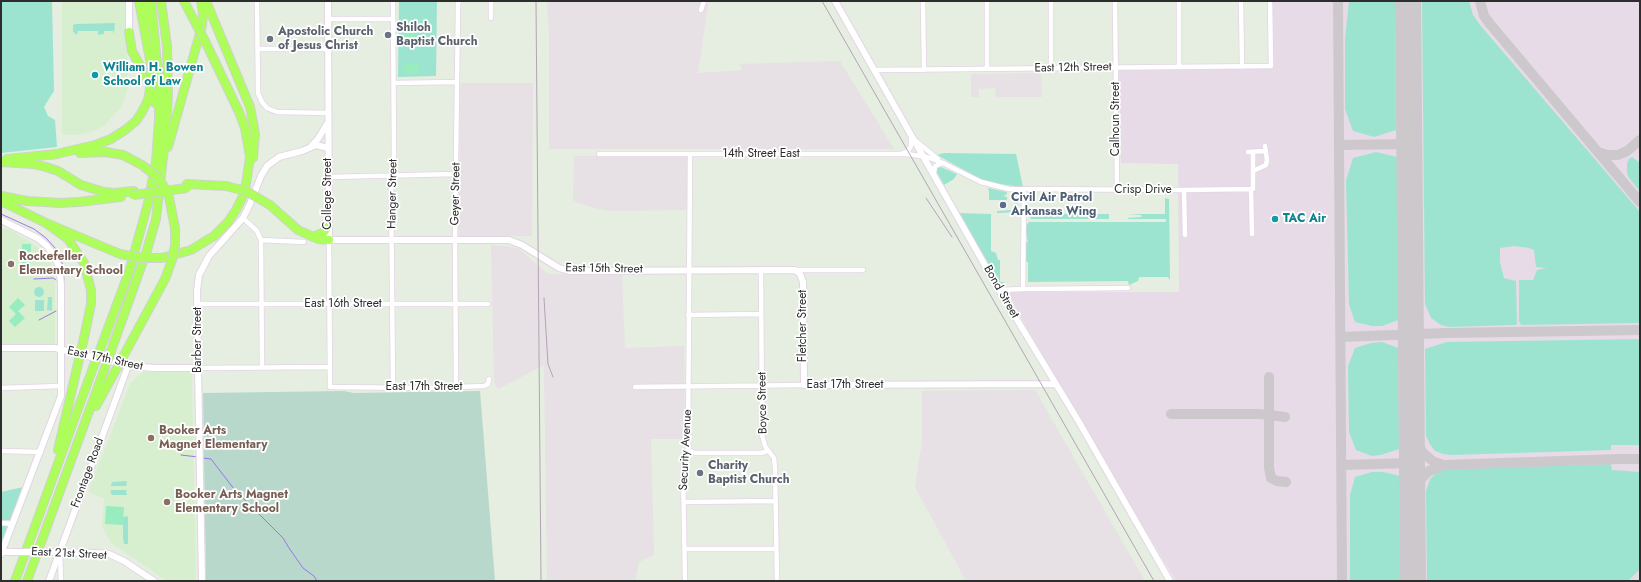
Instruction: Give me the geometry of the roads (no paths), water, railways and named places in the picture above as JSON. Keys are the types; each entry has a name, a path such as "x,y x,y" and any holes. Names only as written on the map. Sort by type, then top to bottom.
{"highway":[{"path":"138,1 151,65"},
{"path":"52,155 95,145 111,139 126,130 136,121 142,112 148,100 150,90 151,65 150,37 145,1"},
{"path":"27,581 147,250 156,218 159,165 159,84 151,1"},
{"path":"159,165 166,120 168,66 161,1"},
{"path":"1,201 46,223 120,254 142,258 162,258 194,248 214,236 228,222 244,194 249,164 247,138 242,120 205,41 184,1"},
{"path":"15,581 129,272 159,165 202,26 203,13 201,1"},
{"path":"206,1 244,90 252,116 255,143 253,158 249,164"},
{"path":"129,32 132,51 154,94 159,165"},
{"path":"1,161 52,155 106,152 123,155 138,162 157,177 169,197 175,228 175,245 172,260 165,279 79,437"},
{"path":"1,161 33,164 46,167 58,171 81,185 104,192 133,193"},
{"path":"1,196 27,201 60,203 79,202 187,186 210,184 226,186 246,191 270,205 298,230 313,237 329,240"},
{"path":"46,223 68,239 76,249 86,270 91,290 91,304 84,338 48,490"},
{"path":"313,237 324,232 328,226"}],"street":[{"path":"129,1 129,32"},
{"path":"257,1 258,93 260,99 264,105 277,112 328,113"},
{"name":"College Street","path":"328,1 330,387"},
{"name":"Hanger Street","path":"393,1 394,176 391,183 393,387"},
{"name":"Geyer Street","path":"456,387 457,304 455,240 459,1"},
{"path":"491,1 491,18"},
{"path":"701,10 704,1"},
{"name":"Bond Street","path":"835,1 999,290 1079,422 1170,581"},
{"path":"923,1 924,70"},
{"path":"987,1 987,69"},
{"path":"1051,1 1051,68"},
{"name":"Calhoun Street","path":"1115,1 1117,190"},
{"path":"1179,1 1179,67"},
{"path":"1241,1 1242,67"},
{"name":"East 12th Street","path":"874,70 1271,66 1270,1"},
{"path":"328,19 393,19"},
{"path":"258,49 328,49"},
{"path":"394,83 457,82"},
{"name":"Barber Street","path":"308,148 318,139 328,122"},
{"path":"896,154 905,152 911,146 912,141 908,132"},
{"name":"Crisp Drive","path":"908,132 919,144 943,163"},
{"path":"318,139 328,140"},
{"name":"Barber Street","path":"202,581 198,283 204,263 213,250 243,218 261,176 267,166 279,157 308,148 319,145 328,148"},
{"path":"1252,234 1253,168 1250,152 1265,148 1267,160 1266,165 1253,168"},
{"name":"14th Street East","path":"599,154 896,154 922,156"},
{"name":"Security Avenue","path":"685,581 684,459 688,450 688,270 690,154"},
{"name":"Crisp Drive","path":"922,156 943,163 990,185 1010,190 1184,190 1185,235"},
{"path":"934,177 935,166 943,163"},
{"path":"328,177 456,174"},
{"path":"1184,190 1252,189"},
{"path":"1023,289 1024,190"},
{"path":"243,218 257,231 261,240 262,368"},
{"path":"1,220 39,239 47,246 54,256 60,273 61,284 61,396 1,552"},
{"path":"261,240 304,242"},
{"name":"East 15th Street","path":"329,240 513,241 522,244 565,270 863,270"},
{"name":"Boyce Street","path":"761,270 762,435 774,462 776,501 776,581"},
{"name":"Fletcher Street","path":"795,270 800,274 803,282 804,385"},
{"path":"999,290 1128,288"},
{"name":"East 16th Street","path":"198,304 488,304"},
{"path":"688,315 761,314"},
{"name":"East 17th Street","path":"1,348 61,349 128,366 155,368 330,367"},
{"name":"Frontage Road","path":"49,581 128,366"},
{"name":"East 17th Street","path":"330,387 484,386 488,384 489,379"},
{"name":"East 17th Street","path":"635,387 1055,384"},
{"path":"1,388 61,386"},
{"path":"688,450 695,453 761,453 768,451"},
{"path":"1,451 40,452"},
{"path":"684,502 776,501"},
{"path":"1,523 13,524"},
{"path":"684,549 776,550"},
{"name":"East 21st Street","path":"1,552 109,554 124,561 154,581"},
{"path":"59,552 61,581"}],"waterway":[{"path":"1,214 34,229 46,238 56,249 62,263 64,280"},
{"path":"34,279 53,278 56,280"},
{"path":"39,320 56,311"},
{"path":"181,455 198,457"},
{"path":"203,458 211,459 234,489 283,538 303,568 314,576 317,581"}],"railway":[{"path":"536,1 541,581"},
{"path":"822,1 1154,581"},
{"path":"926,198 952,237"},
{"path":"544,298 548,364 553,377"}],"place":[{"name":"Shiloh Baptist Church","path":"388,35"},
{"name":"Apostolic Church of Jesus Christ","path":"270,39"},
{"name":"William H. Bowen School of Law","path":"95,75"},
{"name":"Civil Air Patrol Arkansas Wing","path":"1003,205"},
{"name":"TAC Air","path":"1275,219"},
{"name":"Rockefeller Elementary School","path":"11,264"},
{"name":"Booker Arts Magnet Elementary","path":"151,438"},
{"name":"Charity Baptist Church","path":"700,473"},
{"name":"Booker Arts Magnet Elementary School","path":"167,502"}]}
